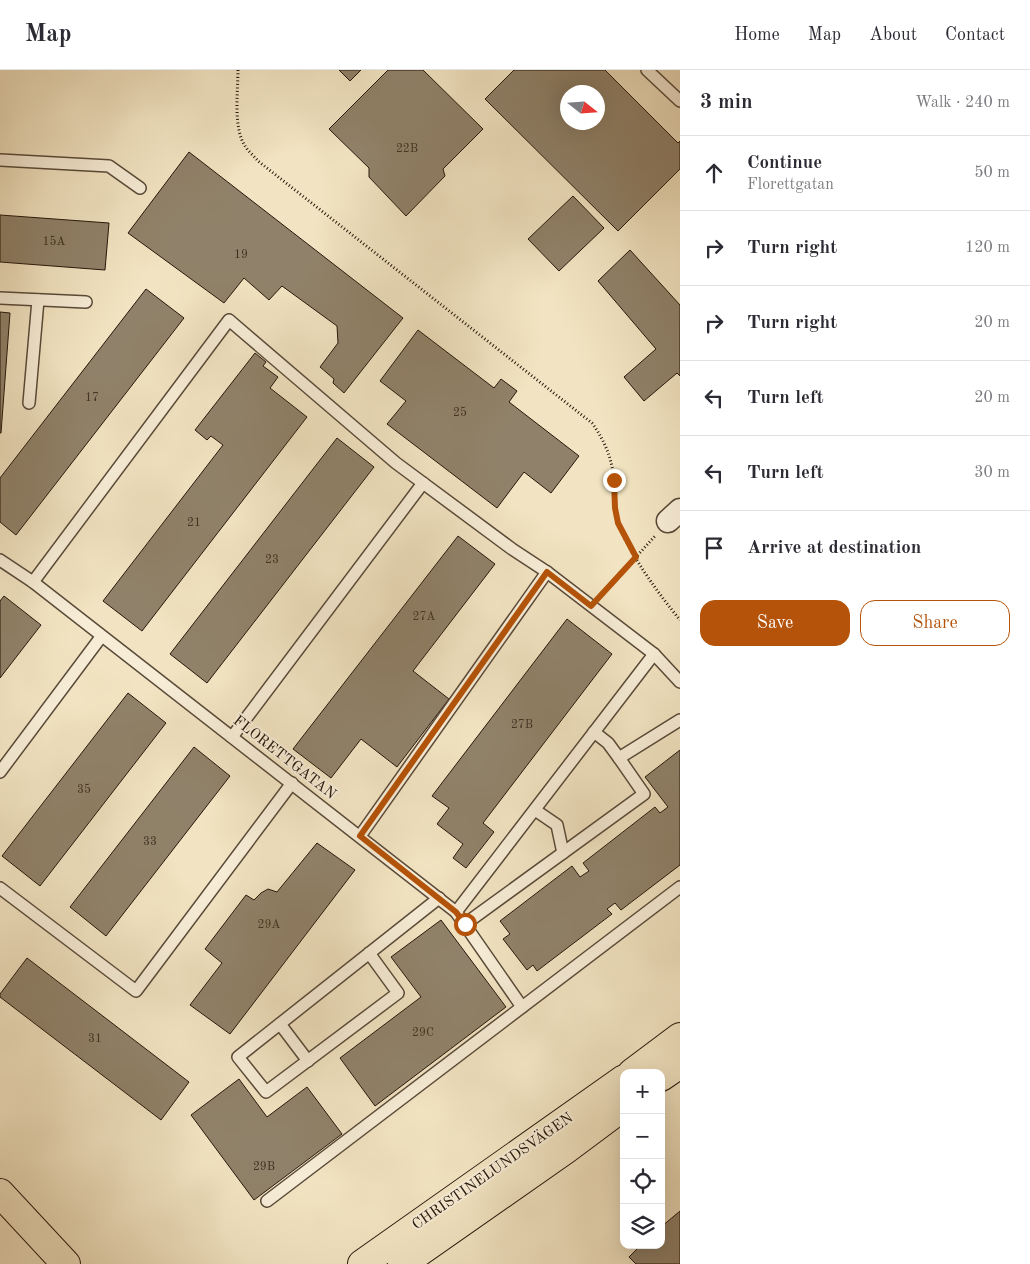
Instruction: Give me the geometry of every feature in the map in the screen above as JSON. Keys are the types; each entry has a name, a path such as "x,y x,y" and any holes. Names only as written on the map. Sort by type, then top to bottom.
{"main road":[{"path":"637,1069 680,1037"},
{"path":"665,1075 680,1064"},
{"name":"CHRISTINELUNDSVÄGEN","path":"362,1264 620,1082"},
{"name":"CHRISTINELUNDSVÄGEN","path":"402,1264 620,1109"},
{"path":"0,1193 66,1264"},
{"path":"413,1264 489,1203"},
{"path":"348,1264 410,1231"}],"lane":[{"path":"647,70 680,101"},
{"path":"0,160 108,166 140,188"},
{"path":"0,298 86,302"},
{"path":"29,403 38,300"},
{"path":"33,582 229,320 396,463 512,549 547,572 654,654 680,682"},
{"path":"232,737 423,482"},
{"name":"FLORETTGATAN","path":"0,560 33,582 456,912 522,1007"},
{"path":"360,836 547,572"},
{"path":"0,772 102,637"},
{"path":"456,912 654,654"},
{"path":"618,758 680,720"},
{"path":"465,924 644,794 608,743 594,732"},
{"path":"0,888 136,991 292,783"},
{"path":"535,810 557,825 563,853"},
{"path":"267,1201 680,888"},
{"path":"369,953 398,993 266,1092 238,1057 369,953 439,898"},
{"path":"280,1024 308,1061"}],"path":[{"path":"238,70 240,134 244,145 258,161 592,423 608,451 612,464 618,523 636,557 665,602 680,620"},
{"path":"591,606 674,516"}],"building":[{"path":"339,70 361,70 350,81"},
{"path":"388,70 423,70 483,129 443,169 445,176 406,216 369,177 369,168 329,129"},
{"path":"514,70 605,70 678,143 680,141 680,169 618,231 485,99"},
{"path":"189,152 403,318 344,393 333,383 334,379 320,367 338,343 337,326 282,286 269,300 244,278 224,303 128,233"},
{"path":"573,196 604,228 559,271 528,239"},
{"path":"0,215 109,223 105,270 0,262"},
{"path":"630,250 680,305 680,376 677,373 644,401 624,377 656,349 598,281"},
{"path":"146,289 184,318 16,535 0,522 0,478"},
{"path":"0,312 10,313 1,433 0,433"},
{"path":"418,330 494,388 501,379 517,391 509,402 579,456 551,493 524,472 497,508 387,424 406,401 380,381"},
{"path":"255,353 266,362 263,366 278,377 270,388 307,417 142,631 103,601 223,445 211,436 207,440 195,430"},
{"path":"337,438 374,467 207,683 170,654"},
{"path":"458,536 495,564 413,671 449,699 397,767 361,739 331,778 293,749"},
{"path":"4,596 41,625 0,678 0,601"},
{"path":"567,619 612,654 483,823 494,832 466,868 453,858 463,844 437,824 449,808 432,796"},
{"path":"128,693 166,723 40,886 2,856"},
{"path":"194,747 230,776 106,936 70,907"},
{"path":"680,750 680,865 621,910 615,903 607,909 612,914 537,971 533,965 527,970 503,939 510,934 500,921 572,866 580,877 589,871 583,863 655,807 660,813 668,807 645,777"},
{"path":"317,843 355,870 230,1034 190,1005 222,963 205,949 246,895 254,900 268,889 277,892"},
{"path":"441,920 506,1007 375,1106 340,1058 421,997 391,957"},
{"path":"27,958 189,1082 161,1120 0,997 0,994"},
{"path":"239,1079 267,1117 307,1087 342,1134 254,1200 191,1115"},
{"path":"680,1211 680,1264 636,1264 629,1257 637,1249 665,1249 665,1224"}],"route":[{"path":"465,924 456,912 360,836 547,572 591,606 636,557 618,523 615,508 614,480"}]}
